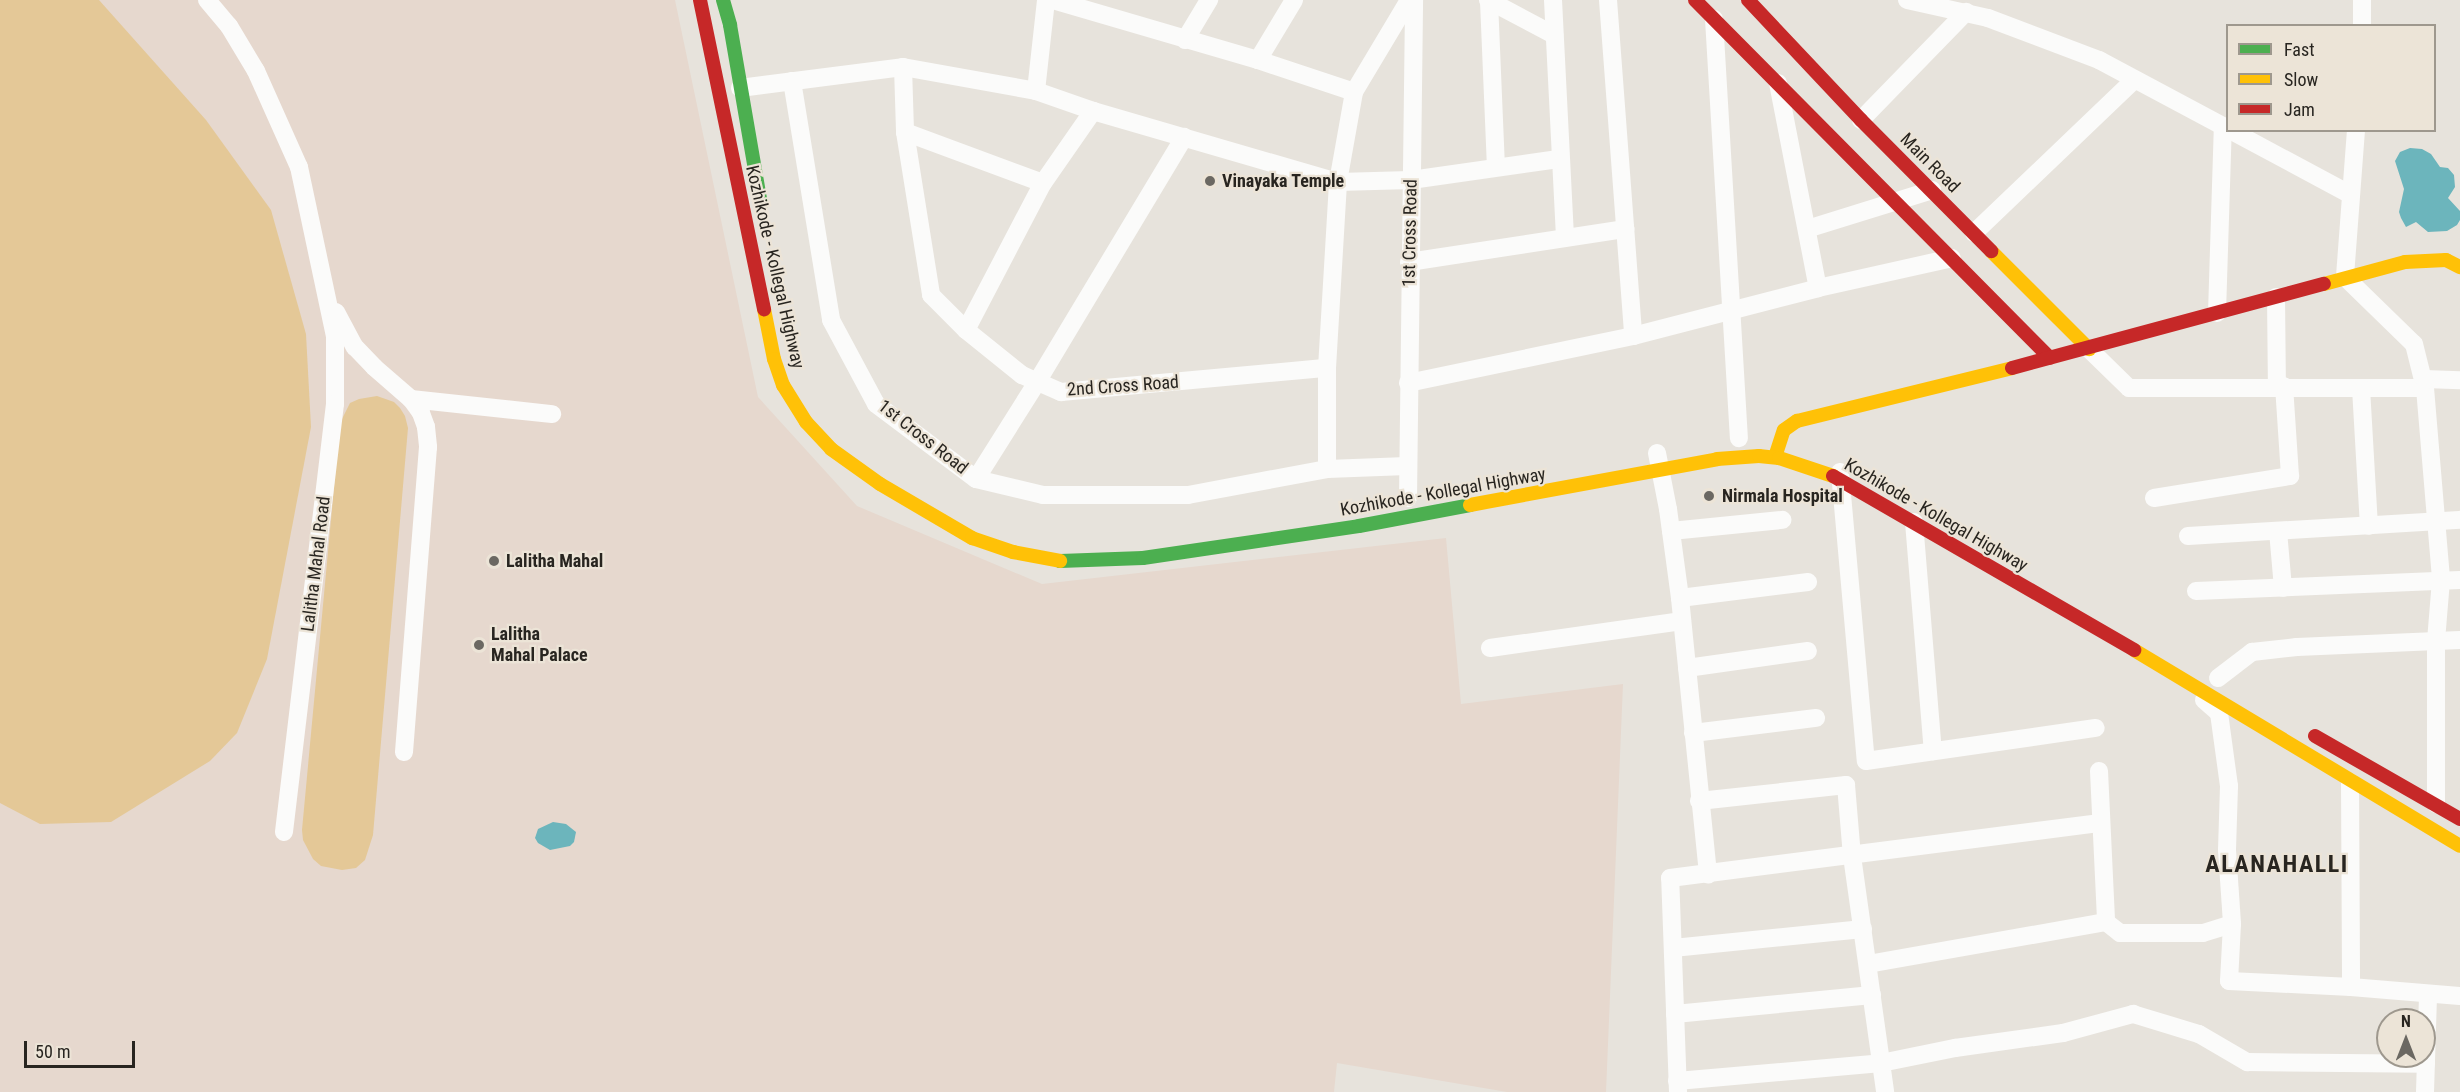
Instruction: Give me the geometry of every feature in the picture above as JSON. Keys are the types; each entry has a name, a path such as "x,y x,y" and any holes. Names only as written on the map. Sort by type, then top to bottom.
{"main road":[{"name":"Kozhikode - Kollegal Highway","path":"700,0 774,359 783,385 806,422 839,455 880,484 972,538 1013,552 1051,561 1120,560 1359,526 1658,458 1775,457 1805,464 1840,468 1918,517 2215,682 2350,782 2460,846"},
{"name":"Kozhikode - Kollegal Highway","path":"725,0 764,222"},
{"path":"1695,0 1898,202 2050,358"},
{"name":"Main Road","path":"1748,0 1862,120 2089,349"},
{"path":"1775,457 1785,442 1784,430 1797,421 1815,416 2089,349 2405,262 2446,260 2460,267"},
{"path":"1745,439 1785,442"},
{"name":"Kozhikode - Kollegal Highway","path":"1904,500 1918,517"},
{"path":"2306,730 2460,819"}],"street":[{"name":"Lalitha Mahal Road","path":"207,0 229,26 256,71 294,157 328,297 335,337 335,404 284,832"},
{"path":"1036,91 1046,0"},
{"path":"1053,0 1258,60 1354,92"},
{"path":"1185,40 1209,0"},
{"path":"1258,60 1294,0"},
{"path":"1327,469 1327,368 1338,182 1354,92 1412,0"},
{"name":"1st Cross Road","path":"1408,498 1412,0"},
{"path":"1488,0 1496,167"},
{"path":"1488,0 1554,35"},
{"path":"1553,0 1559,159 1565,238"},
{"path":"1907,0 1988,18 2099,60 2226,128"},
{"path":"2362,0 2362,24"},
{"path":"1604,4 1633,336"},
{"path":"1862,120 1966,12"},
{"path":"1714,19 1729,312 1745,439"},
{"path":"740,88 903,67 1036,91 1093,111 1338,182 1411,180 1559,159"},
{"name":"2nd Cross Road","path":"903,67 905,132 931,295 966,330 1022,375 1061,392 1327,368"},
{"path":"1974,233 2134,80"},
{"name":"1st Cross Road","path":"792,81 831,320 876,404 976,478 1043,495 1188,495 1327,469 1407,466"},
{"path":"1778,83 1818,288"},
{"path":"966,330 1043,183 1093,111"},
{"path":"905,132 1043,183"},
{"path":"2217,313 2227,132"},
{"path":"2233,132 2352,195"},
{"path":"2356,132 2345,277 2414,344 2424,383 2441,580 2436,641 2436,804"},
{"path":"976,478 1037,382 1184,137"},
{"path":"1807,229 1932,190"},
{"path":"1409,262 1625,229"},
{"path":"1408,383 1633,336 1818,288 1952,258"},
{"name":"Lalitha Mahal Road","path":"328,297 356,347 374,368 411,399 426,427 428,447 404,752"},
{"path":"2154,498 2290,476 2280,386 2276,297"},
{"path":"2089,349 2129,388 2280,386 2361,388 2460,380"},
{"path":"2361,388 2369,526"},
{"path":"411,399 552,414"},
{"path":"1658,458 1680,598 1708,875"},
{"path":"1840,468 1866,761"},
{"path":"1918,517 1933,751"},
{"path":"1671,531 1782,520"},
{"path":"2188,536 2460,520"},
{"path":"2278,531 2283,588"},
{"path":"2196,591 2460,580"},
{"path":"1680,598 1808,582"},
{"path":"1490,648 1682,621"},
{"path":"2460,640 2297,647 2252,652 2215,682 2204,699 2219,713 2229,786 2228,850 2232,924 2229,981 2352,987 2460,996"},
{"path":"1687,668 1808,651"},
{"path":"1693,733 1816,718"},
{"path":"1699,801 1846,785 1866,761 2096,728"},
{"path":"2099,771 2106,922"},
{"path":"2350,782 2352,987"},
{"path":"1846,785 1852,856 1885,1092"},
{"path":"2101,823 1708,875 1670,878 1678,1086 1881,1063 1955,1048 2063,1033 2133,1014 2199,1034 2247,1062 2376,1063"},
{"path":"1868,964 2106,922 2120,933 2204,933 2232,924"},
{"path":"1672,948 1863,929"},
{"path":"1675,1014 1872,995"},
{"path":"2428,995 2428,1008"},
{"path":"2425,1092 2426,1068"}],"shaded area":[{"name":"Lalitha Mahal","path":"0,0 675,0 758,397 857,506 1042,584 1446,538 1461,704 1623,684 1606,1092 1507,1092 1337,1063 1334,1092 0,1092"},
{"path":"0,0 99,0 206,120 271,210 306,334 311,427 267,659 237,733 210,761 111,822 40,824 0,803"},
{"path":"377,396 394,402 400,408 408,428 373,835 365,860 356,868 342,870 321,866 313,859 303,840 302,830 340,423 350,403"}],"water":[{"path":"2410,148 2422,149 2431,154 2440,167 2448,168 2454,175 2455,187 2448,198 2460,211 2460,220 2457,225 2447,231 2428,232 2416,222 2406,227 2401,218 2399,212 2404,189 2395,161 2400,152"},
{"path":"553,822 566,824 576,832 574,842 570,846 550,850 538,843 535,838 538,829"}],"traffic: fast":[{"path":"723,0 730,25 761,204"},
{"path":"1060,561 1143,558 1359,526 1470,505"}],"traffic: slow":[{"path":"1991,251 2089,349"},
{"path":"2324,284 2405,262 2446,260 2460,267"},
{"path":"764,309 774,359 783,385 806,422 831,449 880,484 972,538 1013,552 1060,561"},
{"path":"1775,457 1784,430 1797,421 2012,368"},
{"path":"1470,505 1717,459 1759,456 1779,458 1833,476"},
{"path":"2134,650 2460,846"}],"traffic: jam":[{"path":"700,0 764,309"},
{"path":"1695,0 2050,358"},
{"path":"1748,0 1861,120 1991,251"},
{"path":"2012,368 2324,284"},
{"path":"1833,476 2134,650"},
{"path":"2315,736 2460,819"}],"place":[{"name":"Vinayaka Temple","path":"1210,181"},
{"name":"Nirmala Hospital","path":"1709,496"},
{"name":"Lalitha Mahal","path":"494,561"},
{"name":"Lalitha Mahal Palace","path":"479,645"}],"district":[{"name":"ALANAHALLI","path":"2277,865"}]}
